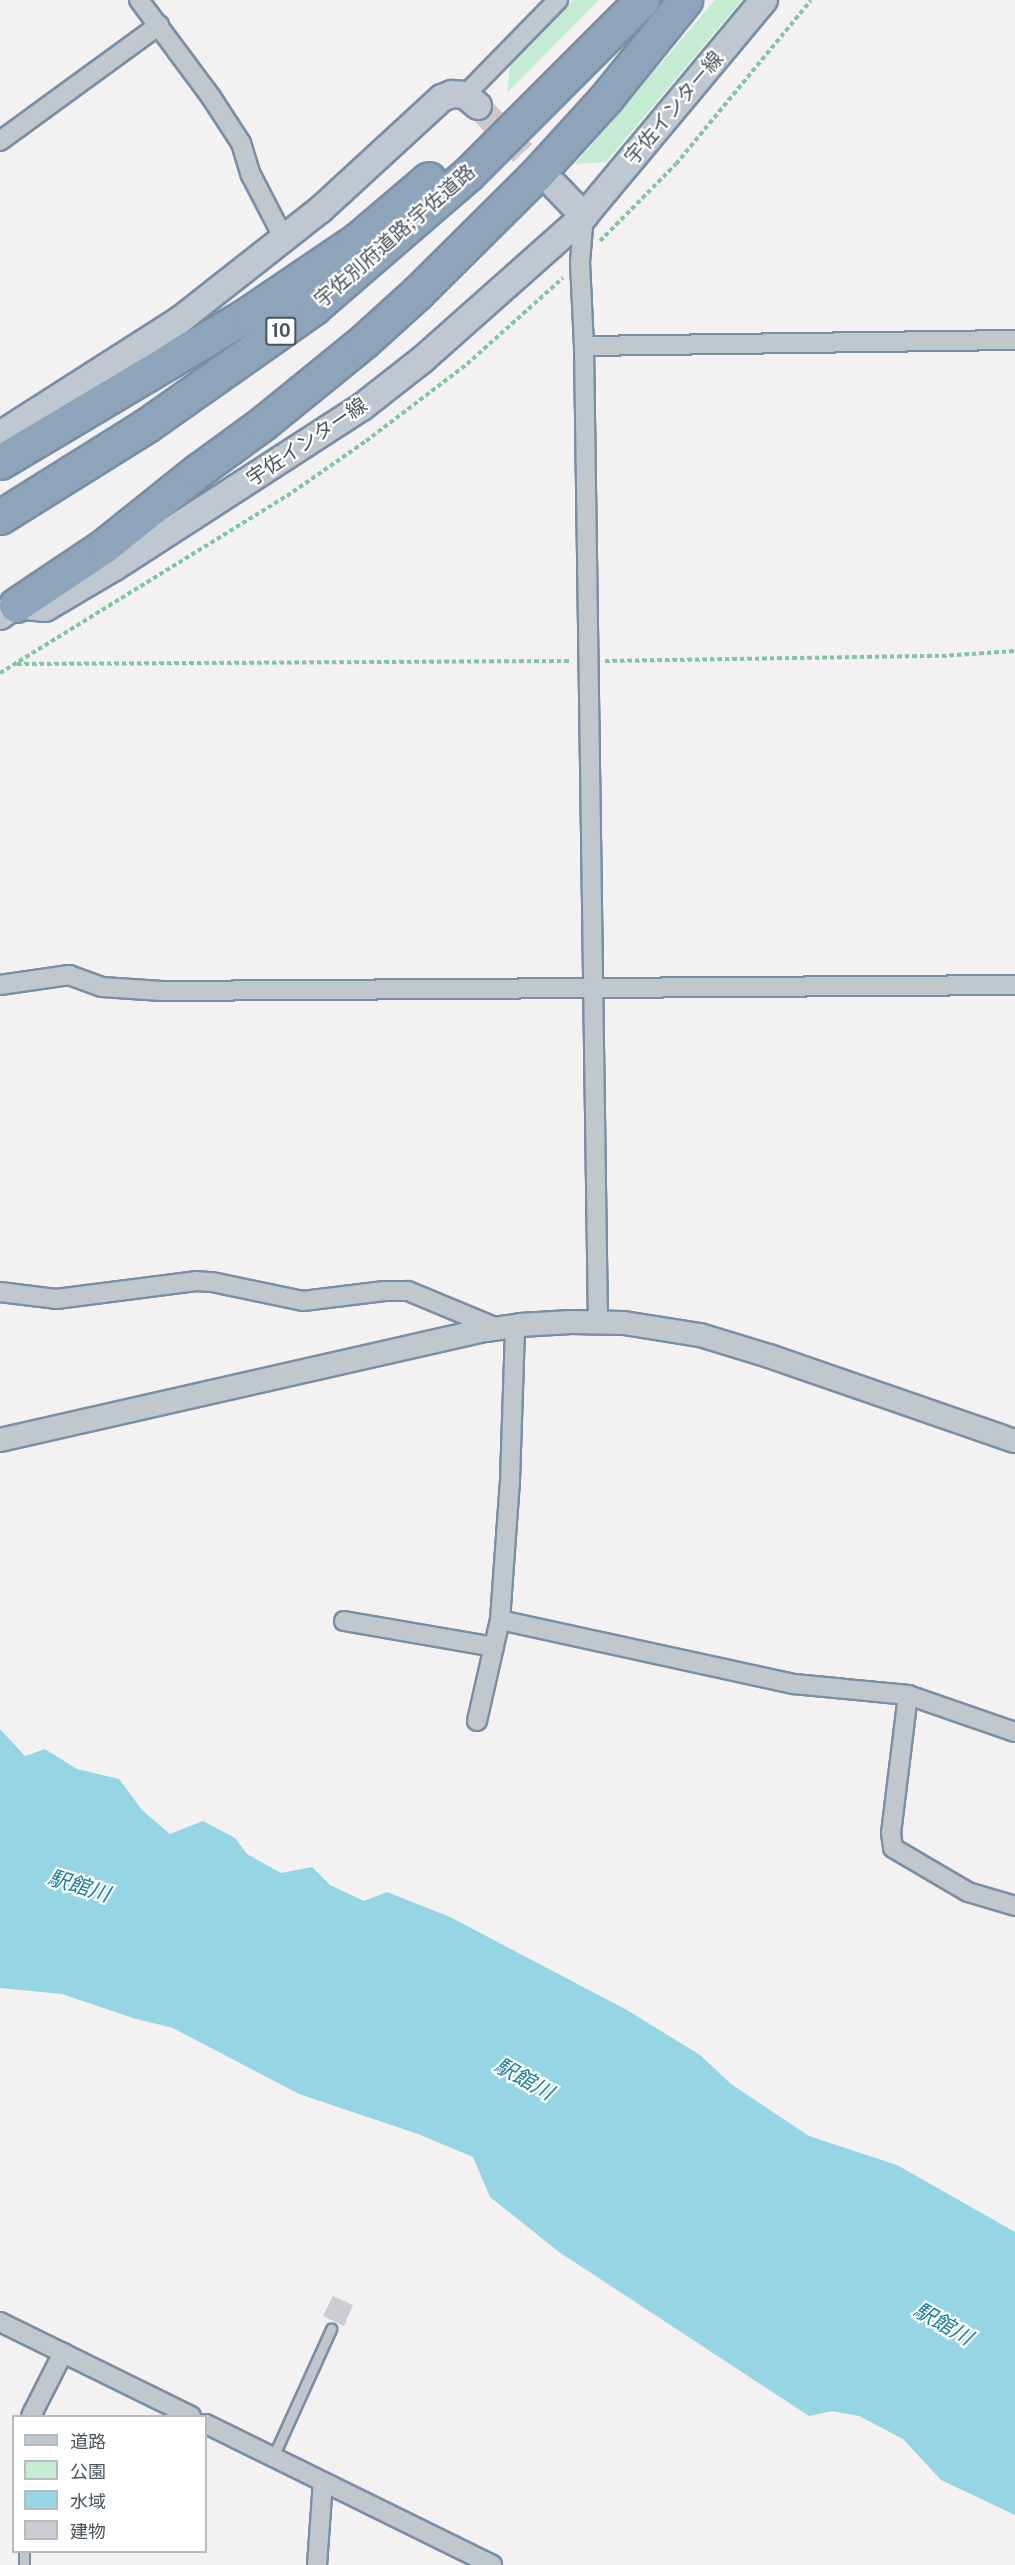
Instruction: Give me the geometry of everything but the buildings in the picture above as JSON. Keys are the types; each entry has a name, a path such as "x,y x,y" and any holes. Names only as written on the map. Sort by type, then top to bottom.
{"highway":[{"name":"宇佐別府道路;宇佐道路","path":"0,517 147,425 314,307 468,174 535,110 642,0"},
{"path":"8,610 104,546 199,470 262,424 364,341 475,238 552,158 606,98 685,0"},
{"path":"0,462 248,314 357,240 485,131 535,110"}],"main road":[{"name":"宇佐インター線","path":"8,610 45,609 113,568 362,407 461,327 584,216 764,0"},
{"path":"0,435 180,320 320,210 442,98 452,94 471,100"},
{"path":"555,186 584,216"}],"street":[{"path":"139,0 241,143 251,175 283,237"},
{"path":"471,100 558,0"},
{"path":"0,141 159,25"},
{"path":"584,216 580,262 584,346 590,661 598,1322"},
{"path":"584,346 1015,340"},
{"path":"0,985 69,975 102,987 142,991 1015,985"},
{"path":"0,1292 31,1297 72,1298 196,1281 212,1281 303,1301 384,1291 408,1291 506,1327"},
{"path":"0,1440 506,1327 598,1322 651,1326 722,1341 1015,1441"},
{"path":"477,1721 500,1620 510,1480 506,1327"},
{"path":"500,1620 794,1684 908,1695 1015,1732"},
{"path":"344,1622 494,1647"},
{"path":"908,1695 891,1833 893,1848 968,1892 1015,1906"},
{"path":"0,2322 189,2415"},
{"path":"32,2415 63,2354"},
{"path":"207,2424 492,2565"},
{"path":"316,2565 323,2482"}],"lane":[{"path":"273,2457 331,2329"}],"path":[{"path":"16,664 590,661 942,656 1015,651"}],"green space":[{"path":"573,0 599,0 507,93 510,65"},
{"path":"715,0 742,0 606,162 575,164"}],"water":[{"name":"駅館川","path":"0,1729 25,1756 45,1749 77,1769 119,1779 142,1810 170,1834 203,1821 235,1838 247,1854 281,1873 312,1867 330,1885 364,1901 387,1892 450,1917 627,2010 700,2055 731,2084 809,2136 897,2165 1015,2232 1015,2515 941,2480 903,2439 859,2416 832,2411 809,2416 559,2252 490,2197 473,2157 418,2134 299,2094 173,2028 133,2018 62,1994 0,1988"}],"tunnel":[{"path":"478,106 552,184"}]}
